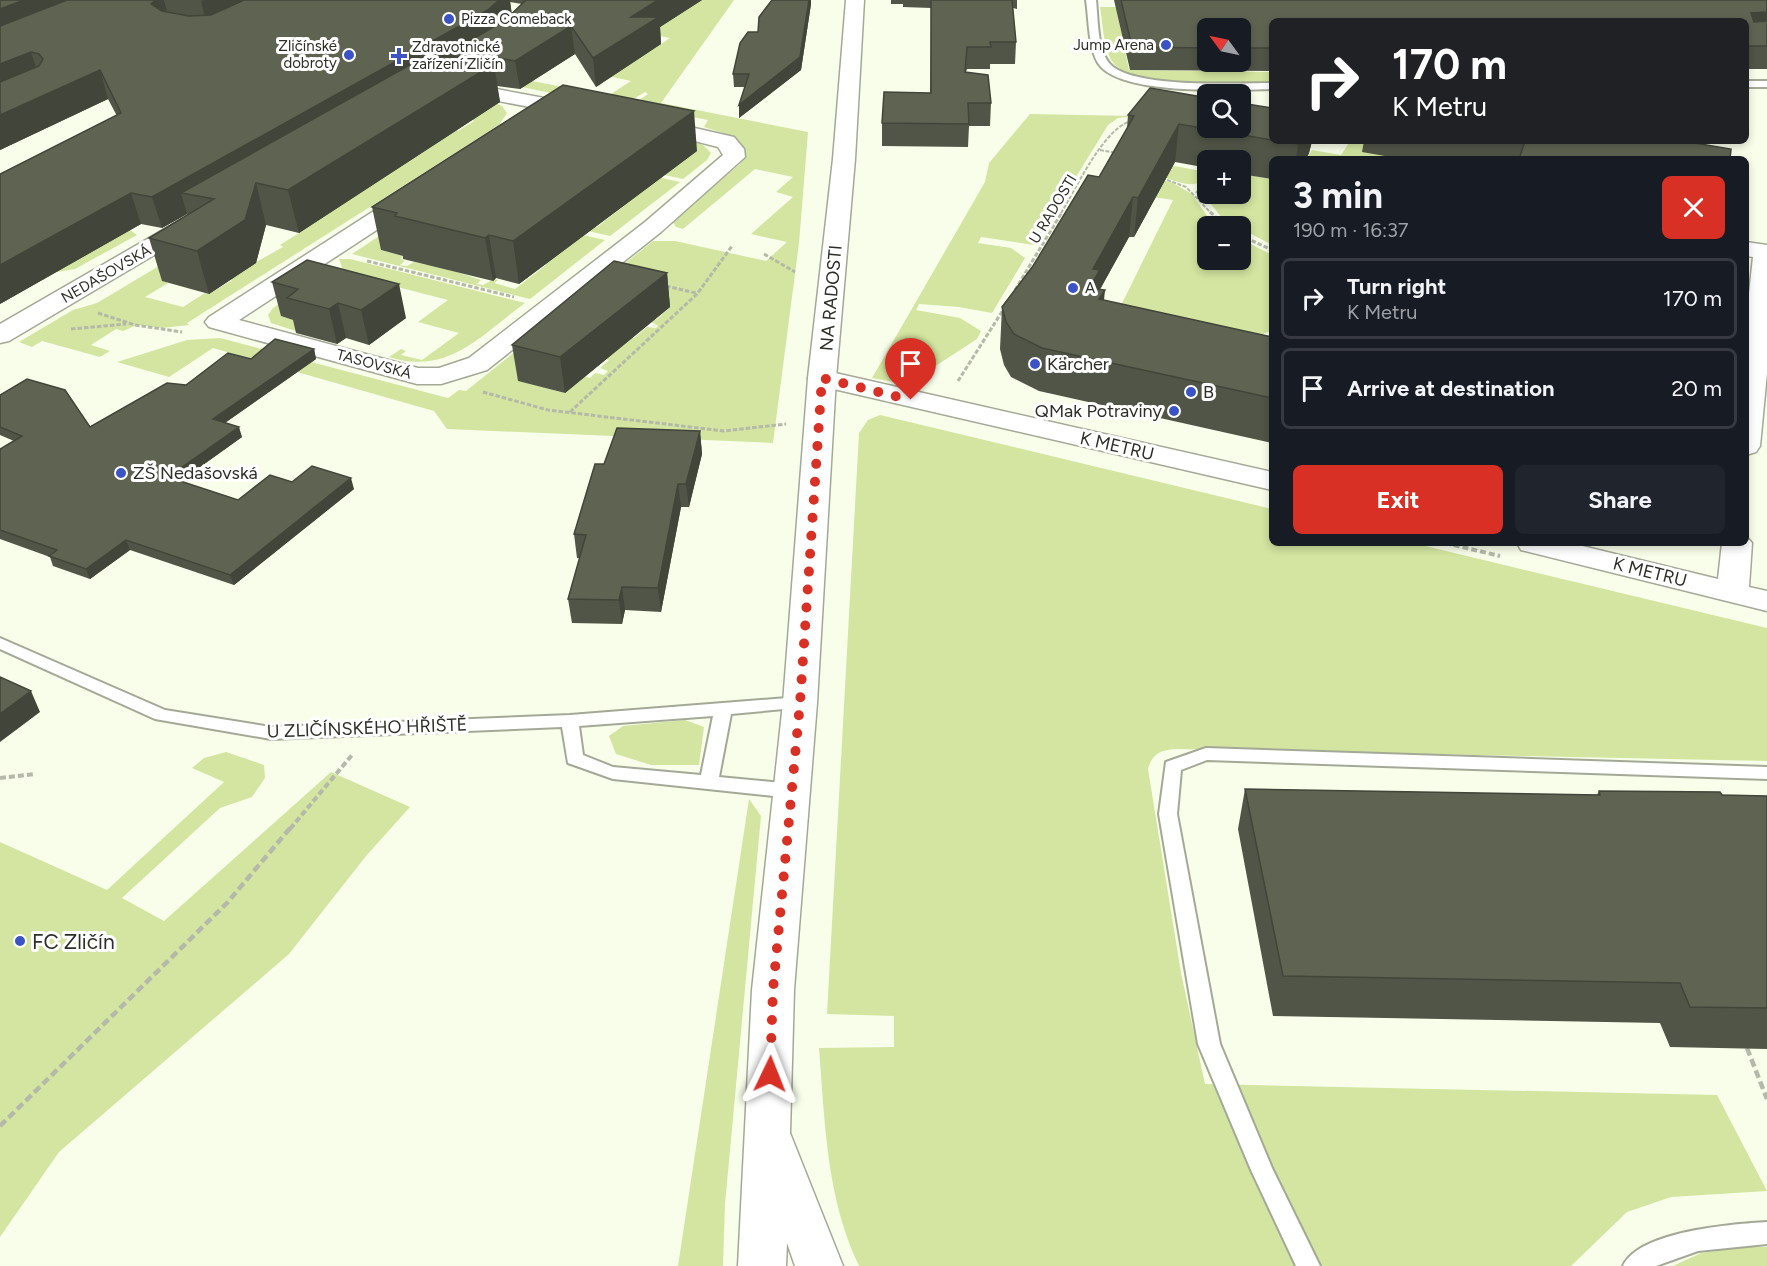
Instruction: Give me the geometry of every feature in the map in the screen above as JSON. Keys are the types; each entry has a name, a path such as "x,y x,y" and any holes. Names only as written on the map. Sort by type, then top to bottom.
{"street":[{"name":"NA RADOSTI","path":"762,1266 773,990 800,703 822,378 844,159 855,0"},
{"name":"TASOVSKÁ","path":"430,185 218,322 417,376 441,376 478,364 653,227 734,157 731,146 718,139 466,87 432,87 459,68"},
{"path":"524,124 552,105"},
{"name":"NEDAŠOVSKÁ","path":"0,335 207,215"},
{"path":"1749,404 1760,249"},
{"name":"K METRU","path":"822,378 1269,480"},
{"name":"K METRU","path":"1544,546 1767,601"},
{"path":"1733,593 1737,546"},
{"name":"NA RADOSTI","path":"769,1135 819,1266"}],"lane":[{"path":"1090,0 1104,65 1112,72 1132,80 1159,84 1269,86"},
{"path":"1749,84 1767,84"},
{"name":"U ZLIČÍNSKÉHO HŘIŠTĚ","path":"0,643 161,715 271,733 570,721 800,703"},
{"path":"709,782 723,709"},
{"path":"570,721 574,759 611,772 709,782 745,783 792,791"},
{"path":"1308,1266 1262,1170 1209,1044 1168,814 1172,766 1206,754 1767,773"},
{"path":"1635,1266 1656,1251 1685,1241 1767,1233"}],"path":[{"name":"U RADOSTI","path":"959,381 1100,150 1121,123 1140,119"},
{"path":"1100,150 1117,153 1116,155"},
{"path":"1153,175 1170,179 1196,192 1206,209 1214,216"},
{"path":"1251,240 1269,249"},
{"path":"569,413 697,294 732,246"},
{"path":"764,254 795,272"},
{"path":"358,259 519,299"},
{"path":"655,284 697,294"},
{"path":"88,310 130,324 182,332"},
{"path":"64,330 130,324"},
{"path":"480,390 486,395 569,413 724,430 777,425"},
{"path":"0,1126 227,903 375,729"},
{"path":"0,778 35,774"},
{"path":"1747,1048 1767,1099"}],"green space":[{"path":"574,0 615,0 683,12 701,0 734,0 661,103 808,132 799,243 773,443 447,429 434,411 213,348 169,377 117,362 187,340 220,338 448,398 459,390 466,391 653,241 675,241 766,261 787,242 751,234 793,197 776,192 793,177 755,169 683,229 676,227 672,221 740,164 743,149 739,143 734,138 704,127 708,120 632,105 648,94 645,92 620,107 502,83 485,74 486,66 503,55 513,52 533,53 500,75 608,96 631,81 608,76 628,61 532,38 530,33 555,11 576,13 545,32 649,52 670,38 649,34 667,21 647,17 650,15","holes":["618,295 669,308 657,319 650,321 658,326 656,328 647,327 634,338 629,337 604,358 609,360 600,368 608,371 604,375 595,373 590,378 584,376 565,393 519,381"]},
{"path":"1100,7 1116,7 1129,70 1269,72 1269,83 1186,84 1140,77 1122,70 1112,61 1107,49"},
{"path":"491,101 502,106 507,113 499,125 187,323 189,325 162,328 137,325 123,331 116,329 91,345 110,351 100,357 42,341 32,347 19,342 73,310 97,303 432,103","holes":["453,103 474,121 458,131 454,130 417,156 413,156 294,231 299,233 280,245 283,247 228,278 232,280 209,294 205,293 183,307 145,297 168,283 163,281"]},
{"path":"1030,114 1133,116 1118,118 1108,125 1034,245 981,237 978,243 1011,248 1025,258 992,313 959,307 919,304 916,310 960,318 981,331 977,339 917,378 899,383 872,378 985,182 989,163"},
{"path":"691,141 703,145 711,153 707,160 683,179 522,144"},
{"path":"1348,144 1373,144 1392,156 1308,156 1312,150 1341,155"},
{"path":"519,147 680,182 610,236 441,198 597,227 624,206"},
{"path":"1120,156 1197,170 1197,183 1172,180"},
{"path":"1147,176 1171,182 1192,194 1207,216 1197,216 1197,270 1251,270 1251,244 1269,253 1269,331 1261,335 1103,342 1173,200 1100,189"},
{"path":"1251,176 1269,179 1269,243 1251,234 1251,216 1221,216 1211,204 1251,204"},
{"path":"438,202 605,240 530,299 352,254 396,225 408,230 380,250 403,256 401,259 405,261 400,265 407,266 414,262 427,265 430,263 481,280 477,284 483,285 494,279 498,280 494,283 515,289 546,265"},
{"path":"130,230 137,235 75,269 57,272 0,239"},
{"path":"339,259 350,259 525,303 478,339 446,357 429,361 410,361 389,357 401,349 406,351 401,355 422,360 459,333 418,322 448,300 355,276 343,270"},
{"path":"304,286 314,295 281,316 306,324 302,333 271,323 268,315 273,308"},
{"path":"880,415 1269,508 1269,546 1425,546 1767,628 1767,761 1175,749 1157,754 1148,769 1181,973 1205,1084 1717,1095 1767,1191 1671,1197 1627,1212 1571,1266 859,1266 848,1240 833,1186 819,1048 894,1047 894,1016 827,1014 859,433 868,420"},
{"path":"685,720 704,727 699,765 651,765 616,754 609,736 623,726"},
{"path":"226,752 264,765 265,778 252,797 220,808 122,898 164,921 331,772 410,807 366,856 289,954 59,1152 0,1237 0,842 107,890 224,782 192,768 204,758"},
{"path":"749,799 761,816 725,1204 723,1266 678,1266"},
{"path":"1741,1247 1767,1247 1767,1266 1673,1266 1701,1253"}],"building":[{"path":"0,0 24,0 0,9"},
{"path":"67,0 156,0 151,4 162,11 189,16 211,15 244,0 499,0 488,10 152,197 131,193 0,265 0,174 121,113 100,70 0,115 0,82 39,66 43,59 39,54 31,52 0,64 0,26"},
{"path":"526,0 658,0 631,17 659,17 593,58 571,26 515,61 454,50 504,21"},
{"path":"772,0 809,0 800,57 739,105 749,74 733,74 740,43 748,32 758,32 759,17"},
{"path":"931,0 1012,0 1016,42 990,42 991,47 967,47 965,72 988,75 991,103 968,103 969,124 882,123 884,92 931,93"},
{"name":"Jump Arena","path":"1121,0 1767,0 1767,12 1751,13 1754,22 1767,21 1767,46 1749,46 1749,18 1269,18 1269,48 1251,48 1251,18 1197,18 1197,48 1132,47"},
{"path":"424,57 459,57 494,64 288,190 256,183 245,220 197,251 149,238 214,199 181,193"},
{"path":"563,85 694,111 513,241 489,235 485,238 395,216 397,213 372,207"},
{"path":"1150,88 1197,96 1197,127 1179,124 1138,198 1133,197 1093,269 1100,270 1089,288 1105,290 1099,299 1269,336 1269,397 1042,348 1014,334 1006,322 1002,307 1033,266 1088,175 1099,177 1134,116 1128,115"},
{"path":"1251,105 1269,108 1269,139 1251,136"},
{"path":"1524,144 1701,144 1731,149 1730,156 1520,156"},
{"path":"307,260 399,284 361,310 338,303 329,309 287,298 298,289 272,282"},
{"path":"614,261 667,273 560,357 512,345"},
{"name":"ZŠ Nedašovská","path":"275,339 314,349 213,419 239,427 168,477 238,500 270,475 292,482 312,466 351,478 230,575 126,540 86,569 49,556 57,550 0,530 0,449 22,436 0,427 0,395 27,379 65,390 90,427 167,383 186,385 228,353 251,359"},
{"path":"617,428 700,431 686,484 678,484 658,588 622,587 619,600 568,599 586,535 574,534 595,464 604,464"},
{"path":"0,677 31,691 0,714"},
{"path":"1245,789 1600,795 1599,791 1720,792 1722,795 1767,796 1767,1008 1690,1007 1680,983 1283,976"}],"place":[{"name":"Pizza Comeback","path":"449,19"},
{"name":"Jump Arena","path":"1166,45"},
{"name":"Zličínské dobroty","path":"349,55"},
{"name":"Zdravotnické zařízení Zličín","path":"399,56"},
{"name":"A","path":"1073,288"},
{"name":"Kärcher","path":"1035,364"},
{"name":"B","path":"1191,392"},
{"name":"QMak Potraviny","path":"1174,411"},
{"name":"ZŠ Nedašovská","path":"121,473"},
{"name":"FC Zličín","path":"20,941"}],"route":[{"path":"770,1074 773,990 800,703 822,378 911,400"}]}
